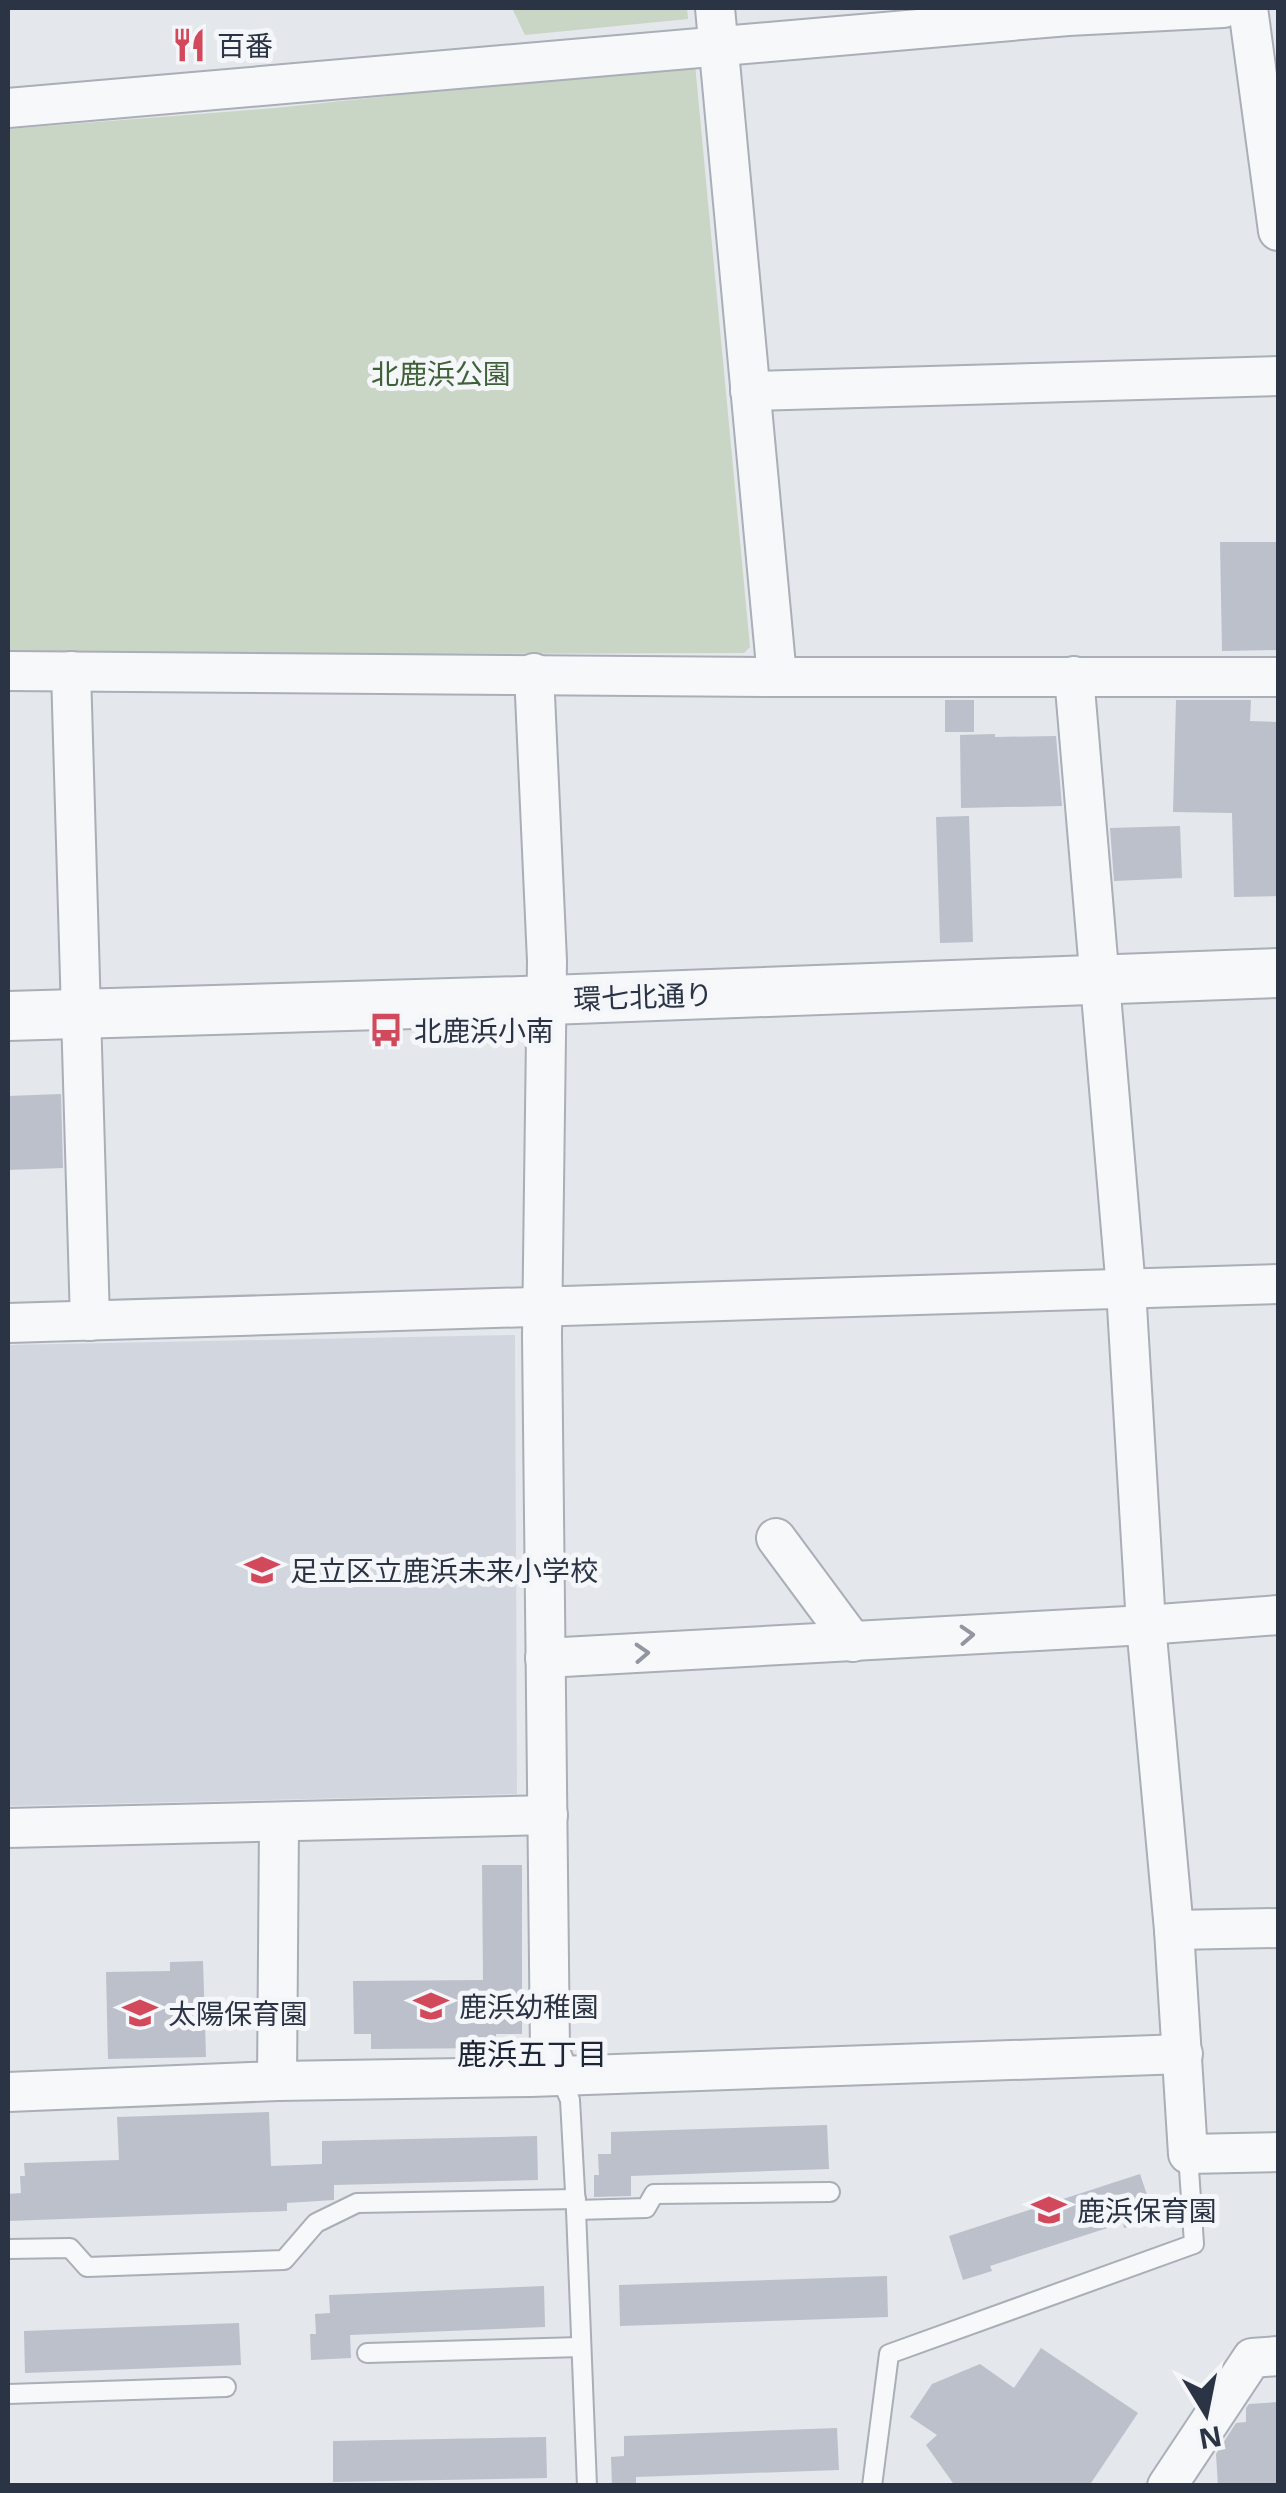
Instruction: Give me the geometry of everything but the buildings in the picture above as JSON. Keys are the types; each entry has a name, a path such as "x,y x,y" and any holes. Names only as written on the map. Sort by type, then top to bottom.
{"street":[{"path":"715,8 777,677"},
{"path":"8,108 719,47 1067,12 1223,8"},
{"path":"1248,8 1278,222"},
{"path":"750,391 1278,376"},
{"path":"8,671 1278,676"},
{"path":"71,671 90,1321"},
{"path":"534,674 547,961 542,1308 550,2052 560,2076"},
{"path":"1074,676 1126,1289 1146,1624 1174,1930 1188,2154 1278,2152"},
{"name":"環七北通り","path":"8,1016 1278,973"},
{"path":"8,1323 1278,1284"},
{"path":"776,1538 853,1642"},
{"path":"545,1658 1278,1614"},
{"path":"8,1828 548,1815"},
{"path":"276,2081 279,1823"},
{"path":"1174,1930 1278,1928"},
{"path":"8,2092 1183,2054"},
{"path":"1167,2486 1252,2358 1278,2356"}],"lane":[{"path":"560,2076 570,2100 586,2486"},
{"path":"872,2486 889,2354 1194,2244 1188,2154"},
{"path":"8,2249 70,2248 86,2267 284,2260 316,2223 357,2203 646,2208 654,2194 830,2192"},
{"path":"367,2353 581,2347"},
{"path":"8,2394 226,2387"}],"shaded area":[{"name":"足立区立鹿浜未来小学校","path":"515,1335 517,1794 8,1806 8,1345"}],"green space":[{"path":"512,8 687,8 688,19 525,35"},
{"name":"北鹿浜公園","path":"695,64 750,647 744,653 8,655 8,129 275,108"}],"place":[{"name":"百番","path":"189,45"},
{"name":"北鹿浜小南","path":"386,1030"},
{"name":"足立区立鹿浜未来小学校","path":"262,1570"},
{"name":"鹿浜幼稚園","path":"431,2006"},
{"name":"太陽保育園","path":"140,2013"},
{"name":"鹿浜保育園","path":"1049,2210"}],"district":[{"name":"鹿浜五丁目","path":"532,2053"}]}
